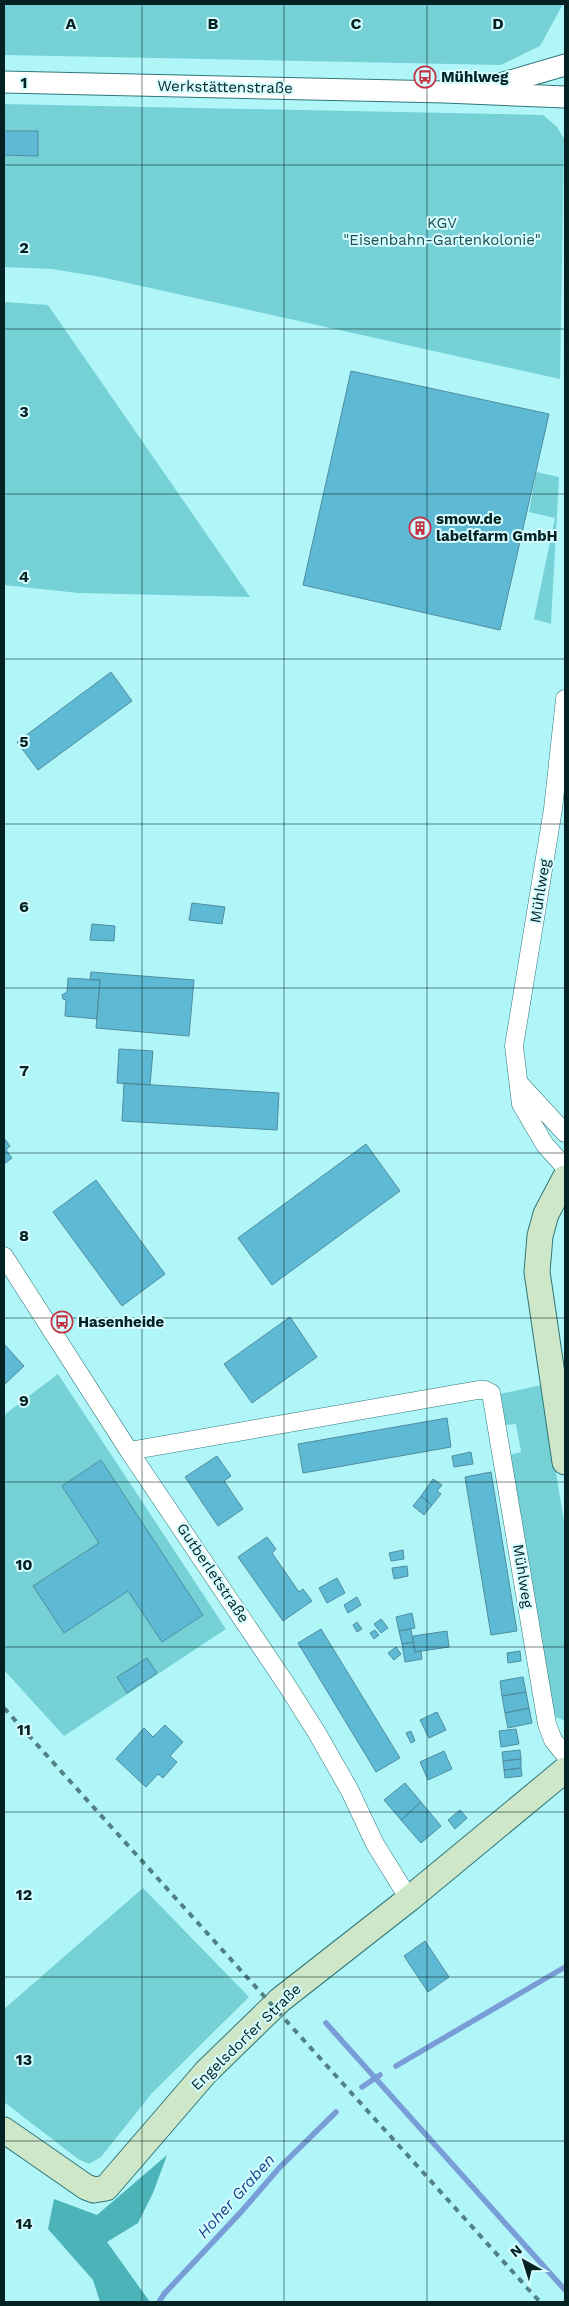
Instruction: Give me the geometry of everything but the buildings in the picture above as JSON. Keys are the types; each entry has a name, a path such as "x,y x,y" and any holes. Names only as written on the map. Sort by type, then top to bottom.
{"main road":[{"path":"565,1178 546,1214 540,1236 537,1272 565,1462"},
{"name":"Engelsdorfer Straße","path":"4,2130 86,2187 94,2190 106,2188 206,2072 280,2000 409,1899 565,1770"}],"street":[{"name":"Werkstättenstraße","path":"445,92 500,84 565,65"},
{"name":"Werkstättenstraße","path":"4,82 445,92 565,97"},
{"name":"Mühlweg","path":"565,698 553,809 514,1046 521,1104 545,1145 565,1167"},
{"path":"519,1083 565,1133"},
{"name":"Gutberletstraße","path":"4,1256 130,1451 269,1657 312,1725 350,1791 375,1844 409,1899"},
{"name":"Mühlweg","path":"130,1451 478,1390 485,1390 491,1393 547,1724 553,1740 565,1755"}],"green space":[{"path":"4,4 563,4 540,46 501,65 4,55"},
{"name":"KGV \"Eisenbahn-Gartenkolonie\"","path":"4,104 543,115 557,127 564,139 560,379 101,277 52,269 4,267"},
{"path":"4,302 48,305 250,597 78,593 4,585"},
{"path":"536,472 559,477 551,624 534,619 555,518 529,512"},
{"path":"58,1374 226,1629 64,1736 4,1670 4,1415"},
{"path":"542,1385 565,1528 565,1721 556,1717 553,1708 510,1455 521,1452 516,1424 506,1425 500,1394"},
{"path":"143,1888 249,1997 152,2093 101,2157 89,2164 78,2159 4,2102 4,2009"}],"shaded area":[{"path":"167,2155 153,2193 138,2223 107,2242 150,2302 100,2302 93,2280 48,2229 54,2199 97,2215"}],"waterway":[{"name":"Hoher Graben","path":"396,2066 565,1967"},
{"path":"326,2023 565,2290"},
{"path":"362,2087 380,2075"},
{"name":"Hoher Graben","path":"159,2302 164,2294 241,2212 280,2167 336,2112"}],"railway":[{"path":"4,1708 540,2302"}],"place":[{"name":"Mühlweg","path":"425,77"},
{"name":"smow.de labelfarm GmbH","path":"420,528"},
{"name":"Hasenheide","path":"62,1322"}]}
